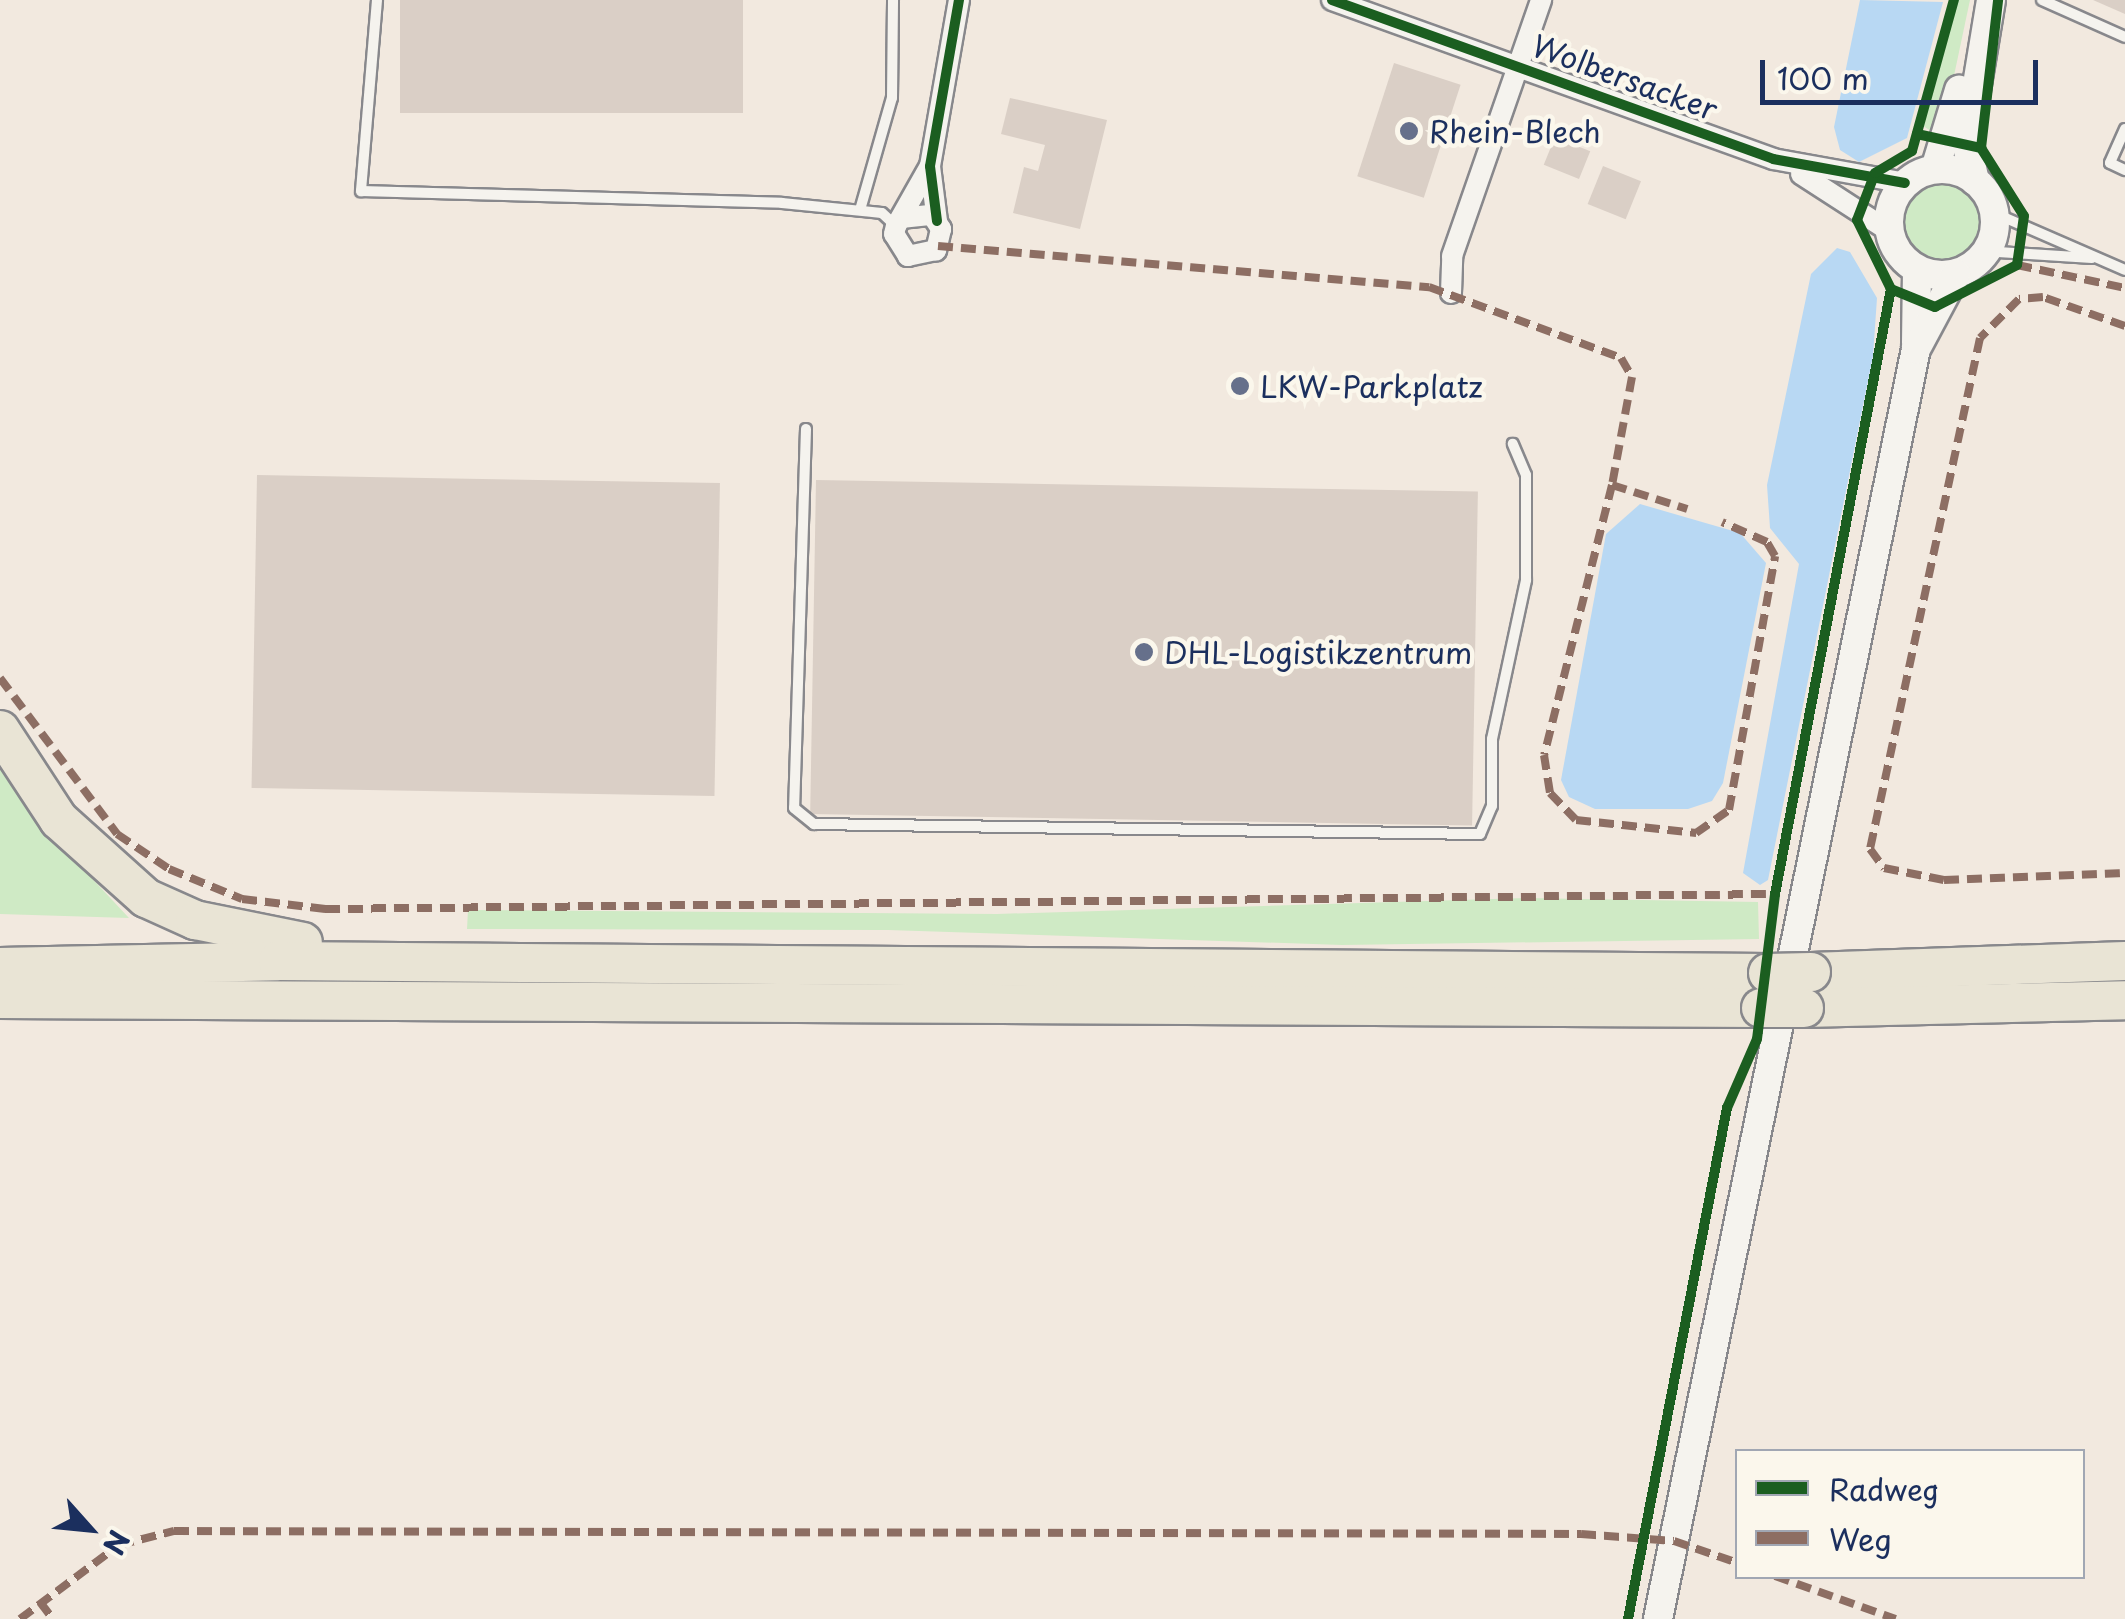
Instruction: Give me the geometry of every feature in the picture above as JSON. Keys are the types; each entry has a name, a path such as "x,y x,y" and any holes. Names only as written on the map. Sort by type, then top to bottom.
{"highway":[{"path":"0,730 58,820 102,866 194,920 302,942 786,950 864,965"},
{"path":"1807,990 2125,961"},
{"path":"0,967 864,965 1765,991"},
{"path":"0,999 1807,990 2125,1000"}],"main road":[{"path":"1934,169 1976,0"},
{"path":"1916,349 1965,269 1994,212 1975,181 1967,145 1990,0"},
{"path":"1658,1619 1916,349 1917,270 1889,231 1905,184 1934,169 1975,181"},
{"path":"1917,270 1965,269"}],"street":[{"path":"930,166 898,222 901,250 924,257 940,243 930,166 959,0"},
{"name":"Wolbersacker","path":"1332,0 1773,159 1905,184"},
{"path":"1451,293 1452,256 1541,0"},
{"name":"Wolbersacker","path":"1773,159 1889,231"},
{"path":"898,222 916,211 937,221"}],"lane":[{"path":"377,0 361,190 860,210 898,222"},
{"path":"860,210 892,98 893,0"},
{"path":"2042,0 2125,37"},
{"path":"2125,129 2110,164 2125,170"},
{"path":"1994,212 2125,270"},
{"path":"1965,269 1998,252 2092,258"},
{"path":"806,429 794,797 798,816 814,824 1480,834 1492,806 1492,739 1526,580 1526,475 1513,444"}],"green space":[{"path":"1957,0 1970,0 1941,137 1923,126"},
{"path":"1941,179 1958,182 1972,192 1982,206 1982,240 1972,254 1958,264 1941,267 1924,264 1910,254 1900,240 1897,223 1900,206 1910,192 1924,182"},
{"path":"0,757 56,840 129,918 0,914"},
{"path":"1526,898 1758,902 1759,939 1342,945 888,930 467,929 468,910 997,914"}],"water":[{"path":"1860,0 1943,2 1907,138 1859,162 1840,150 1834,127"},
{"path":"1837,248 1850,252 1877,298 1873,356 1768,880 1760,885 1743,873 1799,564 1770,528 1767,485 1811,274"},
{"path":"1640,504 1740,533 1766,563 1723,783 1712,801 1688,809 1595,809 1569,797 1561,780 1606,534"}],"building":[{"path":"400,0 743,0 743,113 400,113"},
{"path":"2093,0 2125,0 2125,14"},
{"name":"Rhein-Blech","path":"1394,63 1461,85 1424,198 1357,176"},
{"path":"1010,98 1107,120 1080,229 1013,213 1024,167 1038,171 1045,145 1001,134"},
{"path":"1555,137 1590,151 1579,179 1544,165"},
{"path":"1603,166 1641,181 1626,219 1588,204"},
{"path":"257,475 720,483 714,796 252,788"},
{"name":"DHL-Logistikzentrum","path":"816,480 1478,492 1472,826 810,814"}],"marked path":[{"path":"938,246 1429,287 1621,358 1632,377 1612,485 1544,755 1550,793 1576,820 1696,833 1729,810 1775,556 1767,542 1722,522"},
{"path":"2017,265 2125,288"},
{"path":"2125,326 2043,297 2019,299 1980,338 1870,849 1884,868 1944,880 2125,873"},
{"path":"1612,485 1687,509"},
{"path":"0,678 117,834 169,869 242,899 325,909 1775,894"},
{"path":"20,1619 119,1545 174,1531 1581,1534 1674,1541 1735,1562"},
{"path":"1783,1579 1896,1619"},
{"path":"40,1602 53,1619"}],"cycle path":[{"path":"937,221 930,166 959,0"},
{"path":"1332,0 1773,159 1905,183"},
{"path":"1917,134 1981,148 2024,216 2017,265 1935,307 1891,289 1857,220 1875,173 1912,151 1954,0"},
{"path":"1981,148 1998,0"},
{"path":"1628,1619 1727,1108 1757,1039 1775,894 1891,289"}],"place":[{"name":"Rhein-Blech","path":"1409,131"},
{"name":"LKW-Parkplatz","path":"1240,386"},
{"name":"DHL-Logistikzentrum","path":"1144,652"}]}
